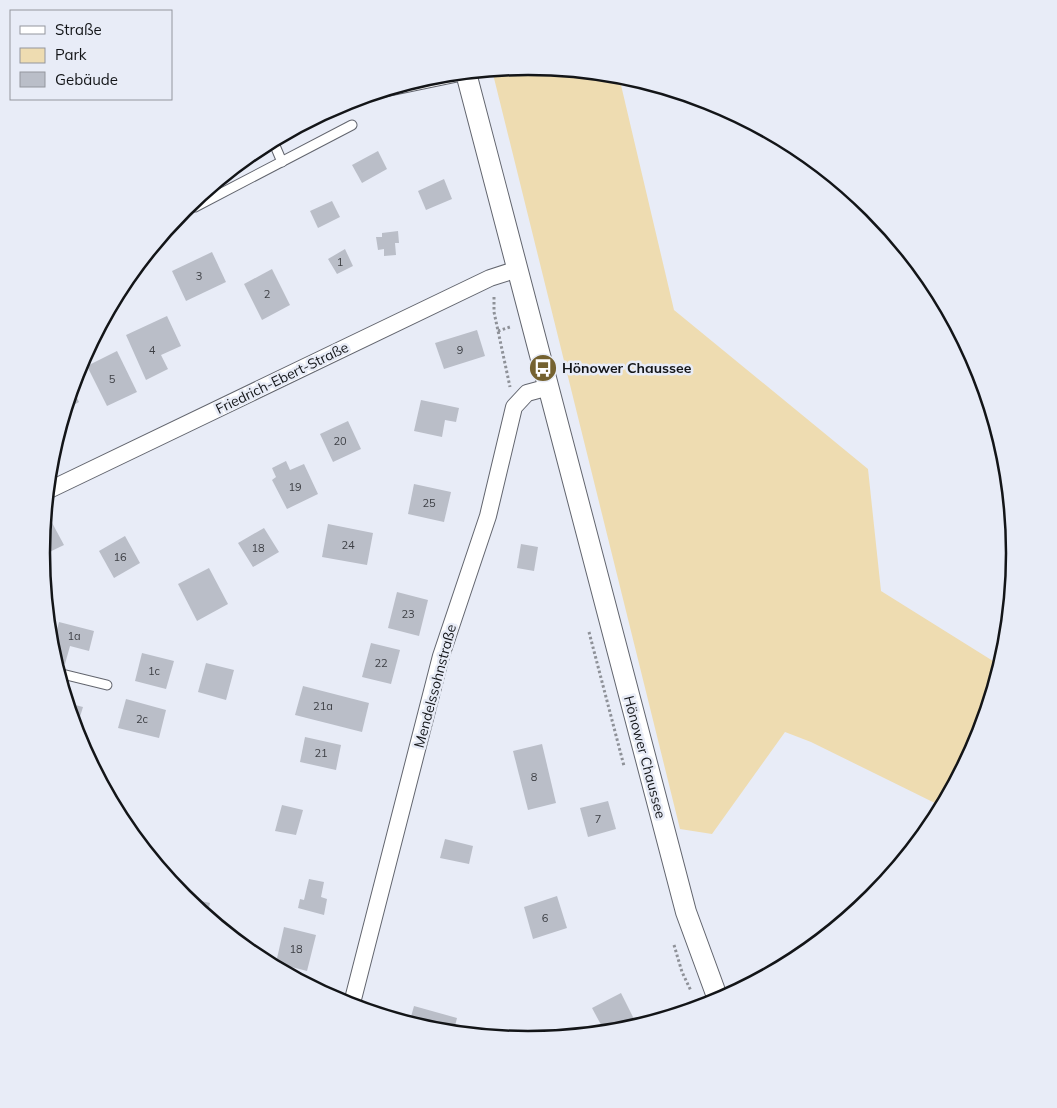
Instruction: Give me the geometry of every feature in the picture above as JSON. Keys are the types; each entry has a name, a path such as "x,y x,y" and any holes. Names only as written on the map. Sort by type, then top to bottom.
{"street":[{"name":"Hönower Chaussee","path":"468,80 686,912 716,994"},
{"name":"Friedrich-Ebert-Straße","path":"55,487 494,276 518,269"},
{"path":"521,400 527,393 549,387"},
{"name":"Mendelssohnstraße","path":"353,999 441,656 488,516 514,407 521,400"}],"lane":[{"path":"205,202 352,126"},
{"path":"276,148 282,162"},
{"path":"65,674 108,685"}],"path":[{"path":"494,276 494,312 510,388 521,400"},
{"path":"498,331 510,327"},
{"path":"589,631 626,772"},
{"path":"672,938 682,972 693,994"}],"green space":[{"path":"528,75 591,80 621,85 674,310 868,469 881,591 995,662 982,708 971,737 958,766 936,804 811,742 785,732 712,834 680,829 494,77"}],"building":[{"path":"378,151 387,169 362,183 352,165"},
{"path":"444,179 452,199 426,210 418,191"},
{"path":"332,201 340,217 318,228 310,211"},
{"path":"398,231 399,243 395,243 396,255 384,256 384,249 378,250 376,237 382,237 382,233"},
{"path":"345,249 353,266 337,274 328,259"},
{"path":"212,252 226,282 186,301 172,271"},
{"path":"272,269 290,305 262,320 244,284"},
{"path":"167,316 181,346 161,355 168,369 146,380 126,335"},
{"path":"477,330 485,356 444,369 435,343"},
{"path":"117,351 137,392 107,406 88,367"},
{"path":"76,397 79,402 74,405"},
{"path":"421,400 459,408 456,422 445,420 442,437 414,431"},
{"path":"348,421 361,449 333,462 320,434"},
{"path":"286,461 290,470 304,464 318,494 287,509 272,480 276,477 272,468"},
{"path":"414,484 451,492 444,522 408,514"},
{"path":"51,521 64,545 50,552"},
{"path":"328,524 373,533 367,565 322,557"},
{"path":"264,528 279,552 253,567 238,543"},
{"path":"125,536 140,563 114,578 99,551"},
{"path":"521,544 538,547 534,571 517,568"},
{"path":"209,568 228,604 197,621 178,584"},
{"path":"397,592 428,600 419,636 388,628"},
{"path":"59,622 94,631 89,651 70,646 65,664 63,664 57,632"},
{"path":"371,643 400,650 391,684 362,677"},
{"path":"142,653 174,661 166,689 135,681"},
{"path":"206,663 234,670 226,700 198,692"},
{"path":"303,686 369,703 362,732 295,715"},
{"path":"126,699 166,710 159,738 118,728"},
{"path":"74,705 83,707 79,719"},
{"path":"305,737 341,745 336,770 300,762"},
{"path":"542,744 556,803 528,810 513,751"},
{"path":"608,801 616,829 588,837 580,808"},
{"path":"282,805 303,810 296,835 275,831"},
{"path":"445,839 473,846 469,864 440,858"},
{"path":"309,879 324,882 321,897 327,899 324,915 298,908 300,899 304,900"},
{"path":"557,896 567,928 533,939 524,907"},
{"path":"199,901 210,903 209,910"},
{"path":"284,927 316,935 307,971 284,965 277,960"},
{"path":"621,993 635,1020 602,1026 592,1008"},
{"path":"414,1006 457,1018 455,1026 411,1017"}],"place":[{"name":"Hönower Chaussee","path":"543,368"}]}
